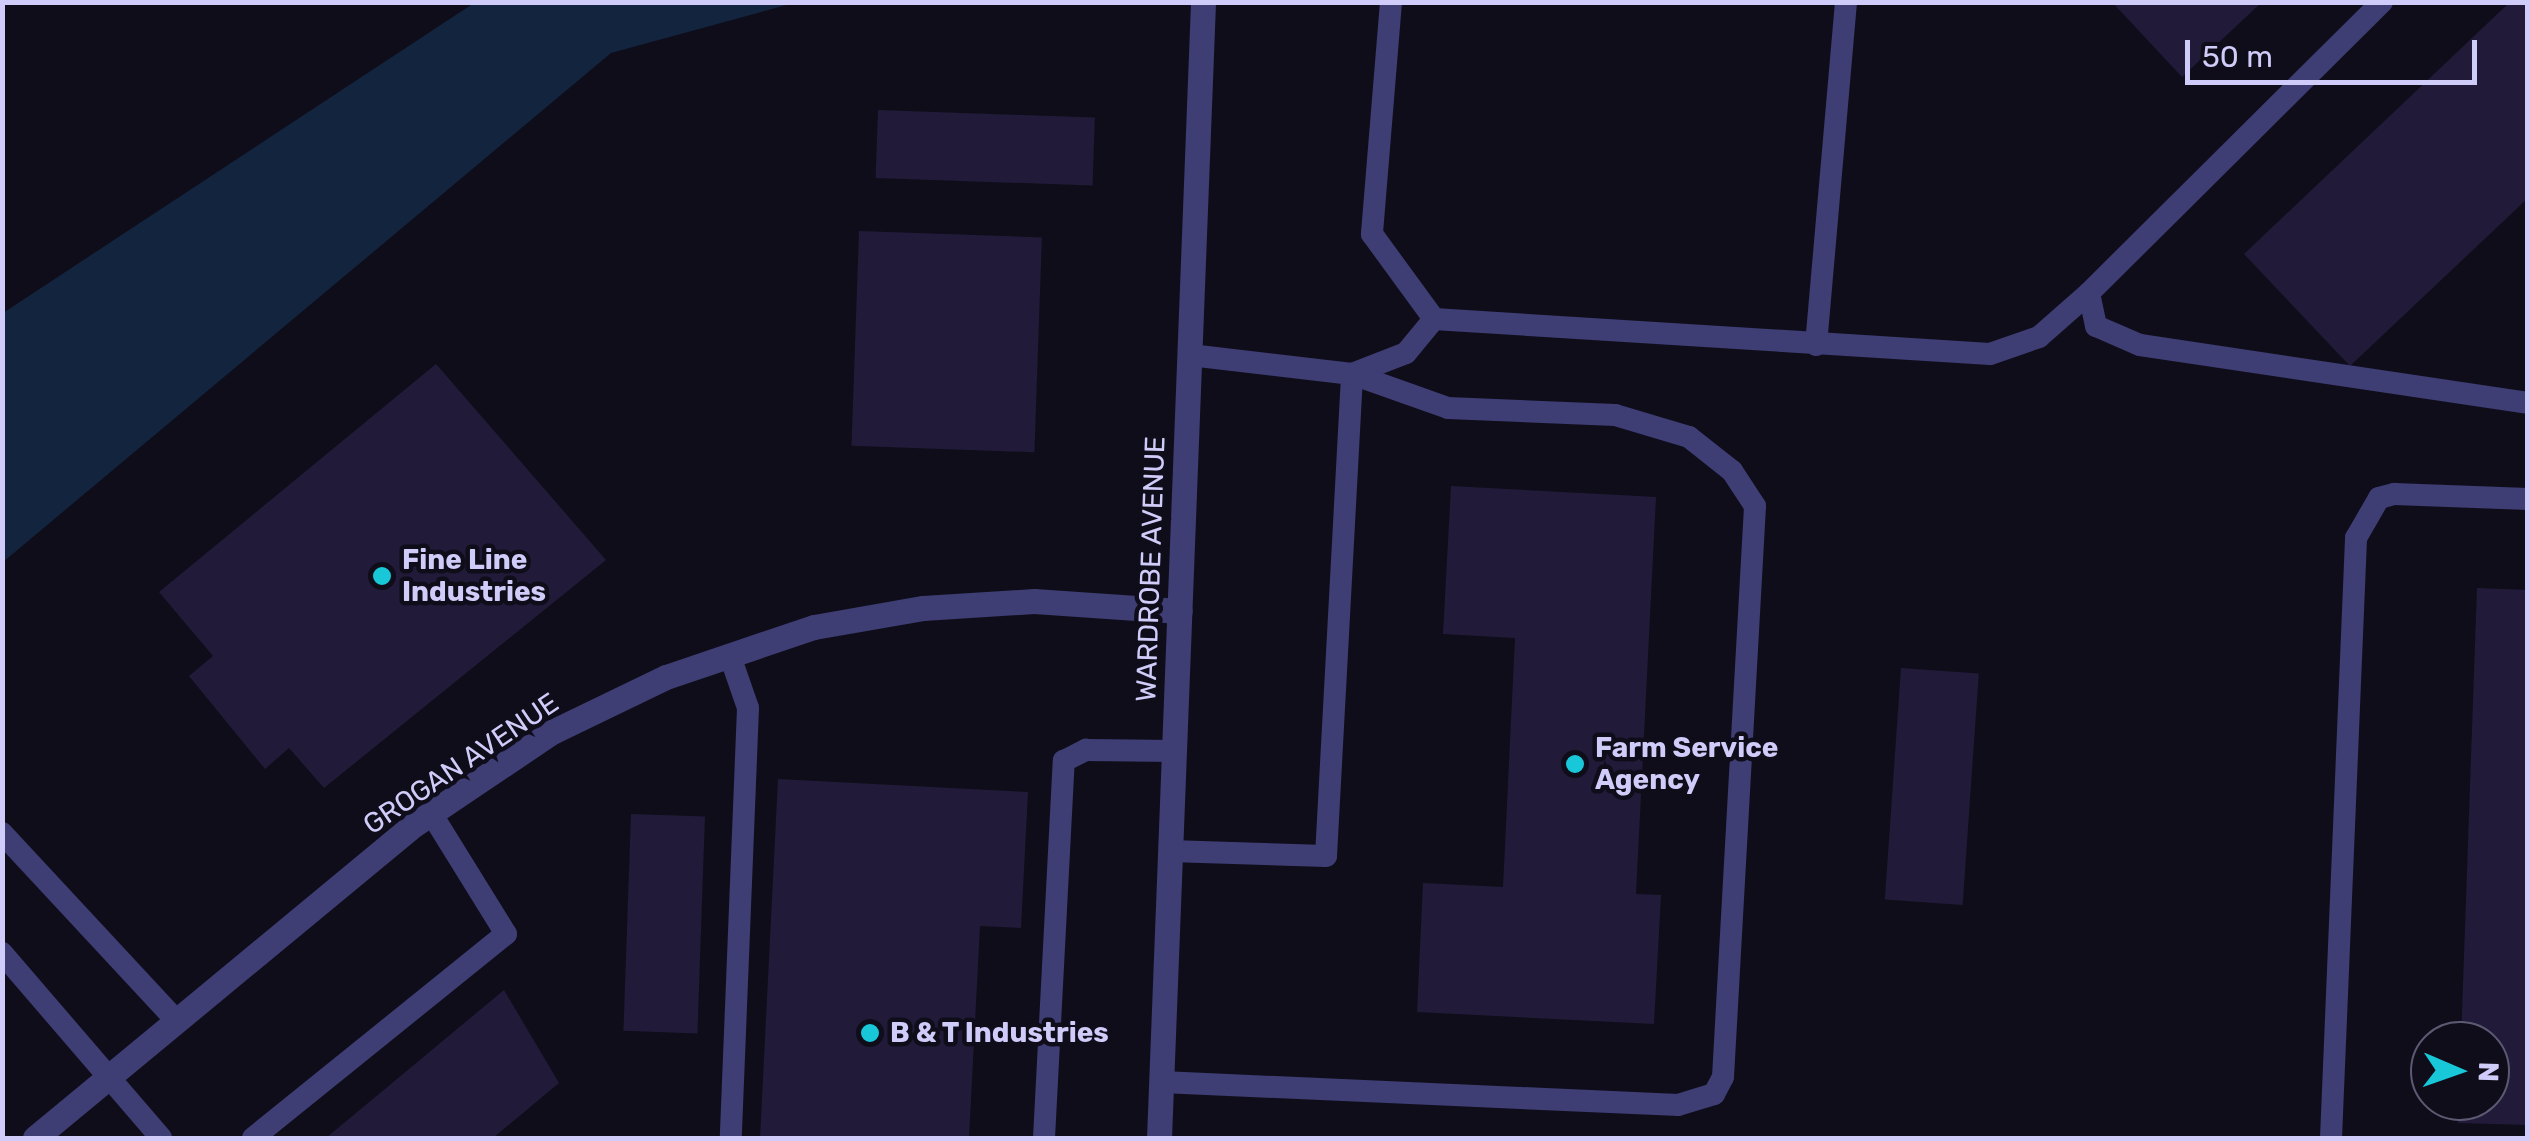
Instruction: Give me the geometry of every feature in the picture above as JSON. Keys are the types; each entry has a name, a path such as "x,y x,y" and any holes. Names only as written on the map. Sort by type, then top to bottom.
{"street":[{"name":"WARDROBE AVENUE","path":"1159,1138 1203,2"},
{"name":"GROGAN AVENUE","path":"35,1138 431,814 552,732 730,656 814,627 923,608 1034,601 1180,611"}],"lane":[{"path":"1391,2 1372,234 1434,319"},
{"path":"1816,344 1846,2"},
{"path":"1434,319 1990,354 2039,337 2090,293 2382,2"},
{"path":"2090,293 2096,326 2140,346 2528,402"},
{"path":"1352,374 1406,353 1434,319"},
{"path":"1162,1082 1678,1105 1714,1094 1724,1077 1755,506 1732,471 1689,437 1615,415 1448,408 1352,374 1190,355"},
{"path":"1170,851 1326,856 1352,374"},
{"path":"2331,1138 2356,538 2379,498 2394,494 2528,498"},
{"path":"730,656 748,708 731,1138"},
{"path":"1044,1138 1064,761 1086,750 1174,750"},
{"path":"253,1138 506,934 431,814"},
{"path":"2,833 177,1021"},
{"path":"2,953 106,1080 161,1138"}],"water":[{"path":"474,3 794,3 611,53 3,562 3,313"}],"building":[{"path":"2112,2 2262,2 2182,77"},
{"path":"2510,2 2528,2 2528,198 2350,366 2244,254"},
{"path":"878,110 1095,118 1092,186 876,178"},
{"path":"859,231 1042,237 1034,452 851,446"},
{"name":"Fine Line Industries","path":"436,364 606,560 324,788 289,748 265,769 189,676 213,656 159,592"},
{"name":"Farm Service Agency","path":"1451,486 1656,497 1636,894 1661,895 1654,1024 1417,1012 1423,883 1503,887 1515,638 1443,634"},
{"path":"2477,588 2528,590 2528,1125 2458,1123 2510,1121 2510,1021 2462,1021"},
{"path":"1901,668 1979,673 1963,905 1885,899"},
{"name":"B & T Industries","path":"778,779 1028,792 1021,928 980,926 969,1138 760,1138"},
{"path":"631,814 705,817 697,1033 623,1031"},
{"path":"504,990 559,1083 493,1138 326,1138"}],"place":[{"name":"Fine Line Industries","path":"382,576"},
{"name":"Farm Service Agency","path":"1575,764"},
{"name":"B & T Industries","path":"870,1033"}]}
